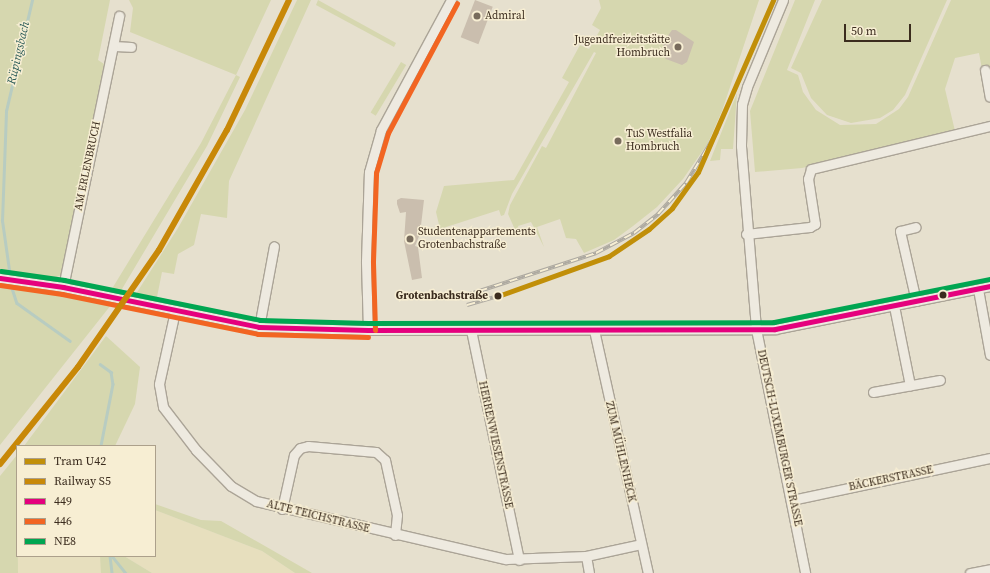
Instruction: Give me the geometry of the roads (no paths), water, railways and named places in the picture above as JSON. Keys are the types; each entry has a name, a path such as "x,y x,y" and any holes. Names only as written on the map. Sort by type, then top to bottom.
{"street":[{"path":"368,330 366,254 369,172 381,130 451,0"},
{"name":"DEUTSCH-LUXEMBURGER STRASSE","path":"783,0 742,104 741,146 746,234 756,329 792,500 805,573"},
{"name":"AM ERLENBRUCH","path":"63,287 114,46 118,16"},
{"path":"114,46 131,47"},
{"path":"985,70 990,97"},
{"path":"746,234 810,227 815,224 808,179 811,169 990,126"},
{"path":"916,227 900,231 916,301"},
{"path":"259,327 274,246"},
{"path":"0,278 30,281 63,287 174,311 259,327 368,330 756,329 797,326 990,286"},
{"path":"978,289 990,355"},
{"path":"894,306 910,385"},
{"name":"ALTE TEICHSTRASSE","path":"174,311 159,384 165,412 231,486 256,501 282,509 395,535 519,560 586,556 641,544"},
{"name":"HERRENWIESENSTRASSE","path":"471,330 519,560"},
{"name":"ZUM MÜHLENHECK","path":"594,330 648,573"},
{"path":"873,392 940,380"},
{"path":"282,509 294,455 300,448 308,446 376,452 385,460 397,514 395,535"},
{"name":"BÄCKERSTRASSE","path":"792,500 990,458"},
{"path":"586,556 589,573"},
{"path":"970,573 990,569"}],"waterway":[{"name":"Rüpingsbach","path":"10,277 2,221 6,111 32,0"},
{"name":"Rüpingsbach","path":"10,282 17,303 70,341"},
{"name":"Rüpingsbach","path":"100,364 111,372 113,384 101,445"},
{"path":"110,557 112,573"},
{"path":"113,557 126,573"}],"railway":[{"path":"464,296 596,253 634,233 658,214 686,183 717,132"},
{"path":"467,305 498,296"}],"tram line":[{"name":"U42","path":"498,296 609,256 649,229 672,208 698,172 773,0"}],"rail line":[{"name":"S5","path":"0,464 78,367 159,250 227,130 289,0"}],"place":[{"name":"Admiral","path":"477,16"},
{"name":"Jugendfreizeitstätte Hombruch","path":"678,47"},
{"name":"TuS Westfalia Hombruch","path":"618,141"},
{"name":"Studentenappartements Grotenbachstraße","path":"410,239"},
{"name":"Grotenbachstraße","path":"498,296"}]}
